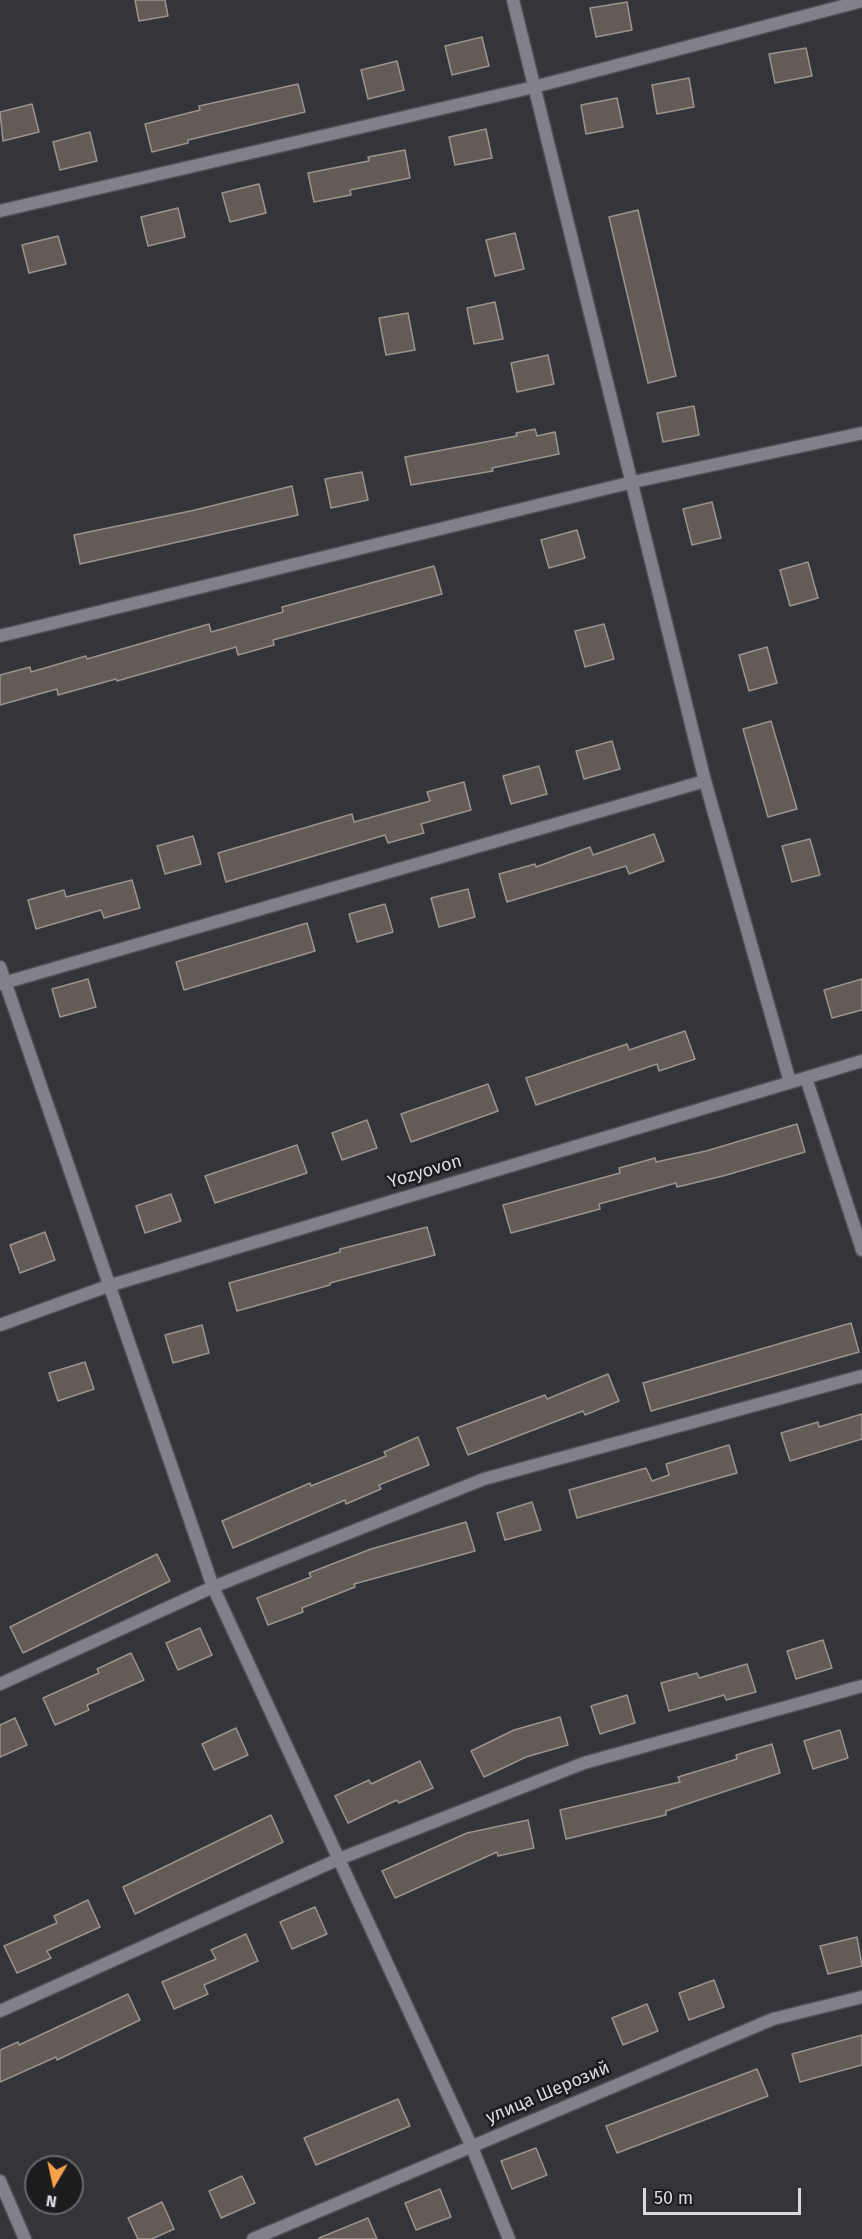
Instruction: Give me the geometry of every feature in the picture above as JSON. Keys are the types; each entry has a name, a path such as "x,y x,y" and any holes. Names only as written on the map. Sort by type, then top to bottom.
{"street":[{"path":"513,0 705,781 790,1082"},
{"path":"0,211 534,87 862,1"},
{"path":"0,636 633,482 862,432"},
{"path":"2,984 705,781"},
{"path":"0,967 2,984 213,1587 471,2145 509,2239"},
{"name":"Yozyovon","path":"0,1325 108,1286 862,1061"},
{"path":"806,1078 862,1250"},
{"path":"0,1684 213,1587 484,1479 862,1376"},
{"path":"0,2011 339,1859 584,1763 862,1686"},
{"name":"улица Шерозий","path":"253,2239 773,2019 862,1997"},
{"path":"0,2181 25,2239"}],"building":[{"path":"135,0 165,0 168,16 139,21"},
{"path":"627,2 632,30 596,37 590,8"},
{"path":"482,37 489,66 452,75 445,46"},
{"path":"806,48 812,76 775,83 769,54"},
{"path":"397,61 404,90 368,99 361,70"},
{"path":"689,78 694,107 657,114 652,85"},
{"path":"298,84 305,112 188,140 188,143 152,152 145,124 200,110 199,106"},
{"path":"617,98 623,127 586,134 581,105"},
{"path":"32,104 39,132 3,141 0,112"},
{"path":"486,129 492,158 455,165 449,137"},
{"path":"90,132 97,161 60,170 53,142"},
{"path":"405,150 410,178 350,190 351,195 314,202 308,173 369,161 368,157"},
{"path":"259,184 266,213 230,222 222,193"},
{"path":"178,208 185,237 148,246 141,217"},
{"path":"638,210 676,376 648,383 609,217"},
{"path":"515,233 524,269 495,276 486,240"},
{"path":"58,236 66,264 29,273 22,245"},
{"path":"495,302 503,339 474,344 467,308"},
{"path":"408,313 415,350 386,355 379,318"},
{"path":"548,355 554,384 517,392 511,363"},
{"path":"694,406 699,435 663,442 657,413"},
{"path":"535,429 537,436 555,432 559,454 492,468 493,471 411,485 405,457 517,436 516,433"},
{"path":"362,472 368,500 331,508 325,479"},
{"path":"292,486 298,515 80,564 74,535 195,510"},
{"path":"712,502 721,538 692,545 683,509"},
{"path":"577,530 585,558 549,568 541,540"},
{"path":"808,562 818,598 790,606 780,570"},
{"path":"434,566 442,594 273,640 274,645 238,655 236,647 117,681 116,679 58,695 57,689 0,705 0,675 30,667 31,672 86,656 87,659 209,624 211,632 283,612 282,607"},
{"path":"604,624 614,659 585,667 575,631"},
{"path":"767,647 777,683 749,691 739,655"},
{"path":"771,721 797,809 768,817 743,729"},
{"path":"612,741 620,769 584,779 576,751"},
{"path":"539,766 547,794 511,804 503,776"},
{"path":"464,782 471,810 421,824 424,833 388,843 385,835 226,882 218,853 352,814 354,822 430,801 427,792"},
{"path":"654,834 664,861 629,874 626,866 507,902 499,874 535,864 536,867 590,847 593,855"},
{"path":"193,836 201,864 165,874 157,846"},
{"path":"810,839 820,875 792,882 782,846"},
{"path":"132,880 140,908 104,918 101,910 36,929 28,900 64,890 66,897"},
{"path":"468,889 475,917 439,927 431,898"},
{"path":"385,904 393,932 357,942 349,914"},
{"path":"307,923 315,951 184,990 176,962"},
{"path":"88,979 96,1007 60,1017 52,989"},
{"path":"862,979 862,1010 832,1018 824,990"},
{"path":"685,1031 695,1059 659,1071 657,1064 536,1105 526,1078 627,1044 629,1050"},
{"path":"488,1084 498,1111 411,1142 401,1114"},
{"path":"367,1120 377,1148 342,1160 332,1133"},
{"path":"797,1124 805,1152 723,1176 677,1187 676,1183 599,1204 600,1209 511,1233 503,1205 620,1173 619,1168 655,1158 656,1162 706,1151"},
{"path":"297,1145 307,1173 215,1203 205,1176"},
{"path":"171,1194 181,1221 145,1233 136,1206"},
{"path":"427,1227 435,1255 237,1311 229,1283 340,1252 340,1249"},
{"path":"45,1232 55,1260 20,1273 10,1245"},
{"path":"851,1323 859,1352 651,1411 643,1383"},
{"path":"202,1325 209,1353 173,1363 165,1335"},
{"path":"85,1362 94,1389 58,1401 49,1373"},
{"path":"608,1374 619,1401 585,1415 583,1411 468,1455 457,1428 545,1395 547,1399"},
{"path":"862,1414 862,1439 790,1461 781,1433 818,1422 819,1427"},
{"path":"418,1437 429,1465 379,1485 381,1489 346,1504 345,1500 233,1548 222,1521 310,1483 311,1486 386,1456 384,1452"},
{"path":"729,1445 737,1473 577,1518 569,1490 646,1468 652,1481 669,1475 666,1464"},
{"path":"532,1502 541,1530 505,1540 497,1513"},
{"path":"466,1522 475,1551 354,1584 355,1587 302,1608 303,1612 268,1625 257,1598 311,1577 309,1573 371,1549"},
{"path":"157,1554 170,1581 23,1653 10,1627"},
{"path":"200,1628 212,1655 178,1670 166,1643"},
{"path":"823,1640 832,1668 796,1679 787,1651"},
{"path":"131,1653 144,1680 87,1705 89,1710 55,1725 43,1698 99,1673 97,1669"},
{"path":"747,1664 756,1692 726,1700 724,1695 669,1711 661,1683 697,1673 699,1678"},
{"path":"627,1695 635,1723 600,1734 591,1706"},
{"path":"560,1717 568,1745 526,1757 484,1777 471,1751 514,1730"},
{"path":"15,1718 27,1745 0,1757 0,1725"},
{"path":"236,1728 248,1755 214,1770 202,1744"},
{"path":"840,1730 848,1758 813,1769 804,1741"},
{"path":"772,1744 780,1773 666,1811 666,1815 566,1839 560,1810 680,1782 678,1777 737,1759 736,1755"},
{"path":"420,1761 433,1788 399,1803 397,1800 348,1823 335,1796 369,1780 371,1784"},
{"path":"271,1815 283,1842 135,1914 123,1887"},
{"path":"528,1820 534,1848 498,1856 497,1852 395,1898 382,1871 467,1833"},
{"path":"88,1900 100,1927 47,1951 51,1958 17,1973 4,1946 57,1923 54,1916"},
{"path":"315,1907 327,1934 292,1949 280,1922"},
{"path":"246,1934 258,1961 204,1985 208,1994 174,2009 162,1982 216,1959 211,1950"},
{"path":"857,1937 862,1966 828,1974 820,1946"},
{"path":"714,1980 724,2007 689,2020 679,1993"},
{"path":"128,1994 140,2020 57,2060 56,2057 0,2082 0,2050 18,2042 19,2045"},
{"path":"647,2004 658,2031 623,2045 612,2018"},
{"path":"862,2035 862,2065 800,2082 792,2054"},
{"path":"757,2069 768,2096 617,2153 606,2126"},
{"path":"398,2099 410,2126 316,2165 304,2138"},
{"path":"536,2148 547,2175 512,2189 501,2161"},
{"path":"242,2176 255,2203 221,2218 209,2191"},
{"path":"440,2189 451,2217 416,2230 405,2203"},
{"path":"162,2202 174,2229 152,2239 138,2239 128,2218"},
{"path":"368,2218 377,2239 319,2239 319,2238"}]}
